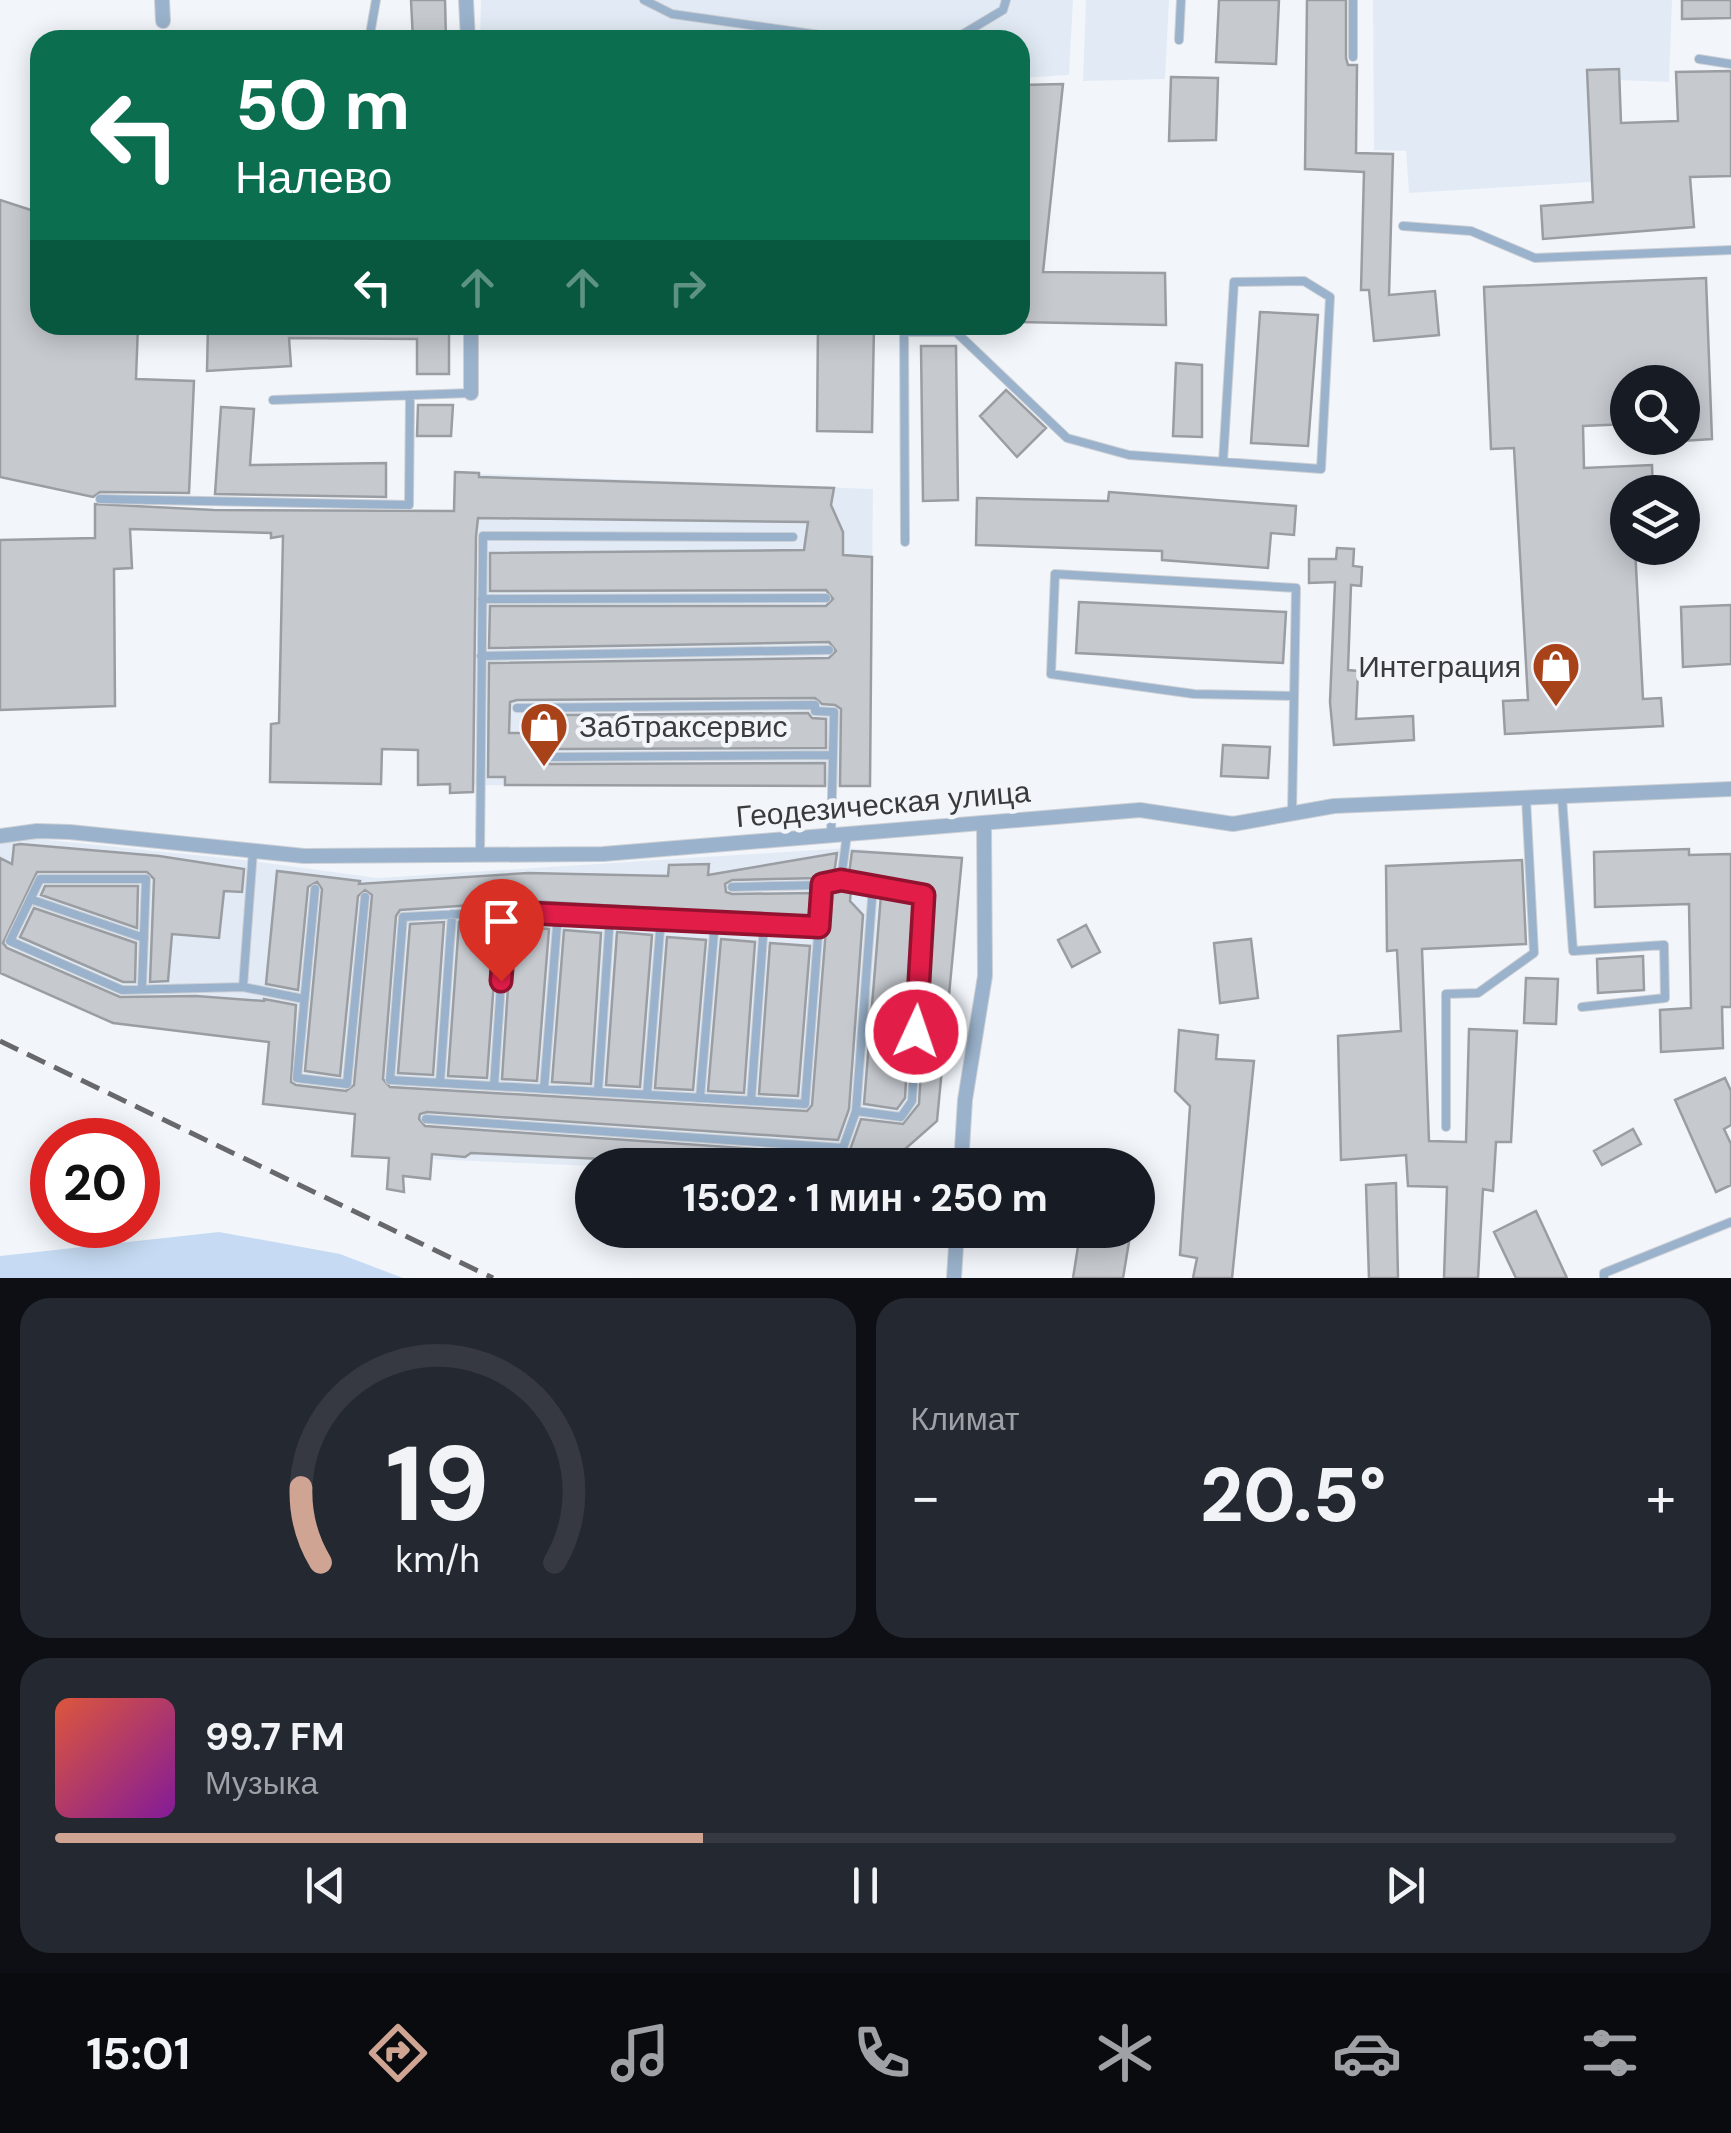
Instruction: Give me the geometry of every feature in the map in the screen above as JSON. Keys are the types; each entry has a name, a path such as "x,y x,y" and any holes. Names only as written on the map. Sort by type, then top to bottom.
{"street":[{"path":"162,0 163,21"},
{"path":"466,0 468,30"},
{"path":"471,335 471,393"},
{"name":"Геодезическая улица","path":"0,836 37,831 304,856 604,854 1140,810 1233,824 1334,806 1731,790"},
{"path":"962,1148 965,1100 986,976 984,823"},
{"path":"954,1278 956,1248"}],"lane":[{"path":"371,30 376,0"},
{"path":"644,0 672,14 785,30"},
{"path":"970,30 1003,10 1006,0"},
{"path":"1179,40 1181,0"},
{"path":"1352,58 1353,0"},
{"path":"1699,59 1731,64"},
{"path":"1403,226 1471,231 1535,258 1731,250"},
{"path":"959,335 1067,438 1130,456 1320,469 1330,297 1304,281 1234,282 1223,462"},
{"path":"904,335 906,542"},
{"path":"273,400 471,393"},
{"path":"100,499 408,505 410,395"},
{"path":"480,855 483,536 793,537"},
{"path":"1292,813 1296,588 1056,574 1052,674 1194,694 1294,696"},
{"path":"482,598 826,598"},
{"path":"481,656 829,650"},
{"path":"517,708 815,704 815,711 834,712 830,836"},
{"path":"552,708 550,757 833,755"},
{"path":"1562,797 1573,951 1664,945 1665,998 1582,1006"},
{"path":"1446,1127 1446,994 1478,993 1534,953 1526,798"},
{"path":"841,880 847,834"},
{"path":"243,986 252,851"},
{"path":"142,987 146,879 40,879 10,941 122,990 243,986 304,999"},
{"path":"732,887 841,880 924,895 912,1101 901,1116 856,1112"},
{"path":"819,927 558,913 403,917 390,1080 804,1104 819,927 822,884"},
{"path":"426,1119 842,1148 856,1112 873,886"},
{"path":"315,889 297,1078 346,1084 365,898"},
{"path":"30,899 144,938"},
{"path":"494,1086 506,912"},
{"path":"544,1089 558,913"},
{"path":"440,1083 452,914"},
{"path":"598,1092 610,916"},
{"path":"647,1095 661,918"},
{"path":"700,1098 715,922"},
{"path":"751,1101 764,924"},
{"path":"1604,1278 1604,1273 1731,1222"}],"shaded area":[{"path":"481,0 1073,0 1069,75 1030,77 1030,30 480,30"},
{"path":"1086,0 1169,0 1165,79 1083,81"},
{"path":"1373,0 1672,0 1669,82 1619,80 1618,69 1587,71 1592,182 1409,193 1406,151 1374,150"},
{"path":"455,473 873,489 870,786 451,785"},
{"path":"0,835 377,878 847,848 962,858 937,1121 906,1148 575,1148 575,1165 352,1156 355,1114 263,1104 268,1042 113,1023 0,973"}],"water":[{"path":"219,1232 340,1254 403,1278 0,1278 0,1256 73,1248 160,1248 160,1238"}],"building":[{"path":"411,0 445,0 446,30 412,30"},
{"path":"1219,0 1279,0 1276,64 1216,62"},
{"path":"1307,0 1346,0 1346,58 1348,65 1357,65 1356,153 1393,154 1389,295 1435,291 1439,335 1374,341 1369,290 1361,290 1364,172 1305,169"},
{"path":"1682,0 1731,0 1731,18 1682,19"},
{"path":"1619,69 1621,123 1678,121 1676,72 1731,71 1731,176 1690,177 1694,227 1543,239 1541,206 1593,202 1587,70"},
{"path":"1171,77 1218,78 1216,140 1169,141"},
{"path":"1063,84 1043,272 1165,273 1166,325 1030,322 1030,85"},
{"path":"0,200 30,210 30,335 138,335 136,379 194,381 189,493 100,492 93,497 0,477"},
{"path":"1706,278 1712,439 1700,440 1700,365 1610,365 1610,425 1583,426 1584,468 1652,465 1652,475 1610,475 1610,565 1636,565 1643,699 1661,698 1663,726 1505,734 1503,701 1528,700 1514,448 1491,449 1484,287"},
{"path":"1260,312 1318,315 1308,446 1251,443"},
{"path":"208,335 449,335 449,374 417,374 417,339 289,338 291,366 207,371"},
{"path":"818,335 874,335 872,432 817,431"},
{"path":"921,346 956,346 958,500 923,501"},
{"path":"1176,363 1202,365 1202,437 1173,436"},
{"path":"1006,390 1046,428 1017,457 980,416"},
{"path":"418,405 453,405 451,436 417,436"},
{"path":"221,407 254,409 250,465 386,463 386,497 215,494"},
{"path":"455,472 479,473 479,477 834,488 831,505 843,532 843,555 872,557 870,786 840,786 841,709 815,698 517,700 510,702 509,733 544,733 544,758 550,764 825,763 825,786 505,785 505,777 488,777 489,663 829,658 836,651 829,642 489,648 490,606 826,606 833,599 826,590 490,591 490,553 804,550 808,522 478,518 473,792 450,793 450,784 418,785 418,750 382,749 381,784 270,782 271,724 279,723 283,536 271,538 271,533 130,529 132,568 114,569 115,706 0,710 0,540 95,538 95,504 214,510 454,511"},
{"path":"1109,492 1296,506 1294,535 1271,533 1268,568 1162,560 1162,551 976,545 977,498 1108,501"},
{"path":"1337,548 1354,549 1353,566 1362,567 1361,586 1351,585 1348,670 1358,671 1356,719 1413,716 1414,740 1334,745 1330,702 1335,582 1309,583 1309,559 1336,559"},
{"path":"1079,602 1286,612 1283,663 1076,653"},
{"path":"1731,605 1731,664 1683,667 1681,607"},
{"path":"808,713 812,718 826,719 826,748 558,749 563,715"},
{"path":"1223,745 1270,747 1268,778 1221,776"},
{"path":"14,845 159,856 244,869 242,892 224,891 219,938 172,934 168,981 150,982 154,879 147,872 37,872 3,943 120,997 264,999 296,1005 291,1082 346,1091 354,1085 372,895 365,890 358,896 340,1076 305,1071 322,889 317,882 308,887 298,990 266,984 277,871 360,881 359,884 528,873 668,876 669,865 709,864 708,875 837,853 834,874 821,878 732,880 725,884 726,892 732,894 814,893 812,917 530,901 400,910 396,916 383,1079 390,1087 807,1111 812,1105 829,891 841,888 851,889 850,901 863,915 849,1109 838,1140 427,1112 420,1114 419,1119 425,1126 741,1148 575,1148 575,1158 432,1154 430,1179 403,1176 404,1192 387,1189 389,1158 352,1156 355,1114 263,1104 269,1042 113,1023 0,973 0,858 12,864"},
{"path":"1689,849 1689,855 1731,854 1731,1007 1722,1007 1723,1048 1661,1052 1660,1010 1691,1008 1689,904 1595,907 1594,852"},
{"path":"852,851 962,858 937,1121 906,1148 851,1148 861,1119 903,1124 919,1104 931,895 925,888 849,874"},
{"path":"1522,860 1526,944 1422,949 1429,1141 1466,1142 1469,1029 1517,1031 1511,1142 1496,1142 1493,1191 1483,1189 1478,1278 1444,1278 1447,1187 1408,1186 1406,1155 1341,1160 1338,1036 1401,1031 1397,950 1387,951 1386,866"},
{"path":"45,886 138,886 137,928 41,895"},
{"path":"881,895 916,901 905,1098 897,1109 864,1104"},
{"path":"34,908 136,943 135,982 123,982 20,937"},
{"path":"444,922 433,1075 398,1073 410,924"},
{"path":"459,922 498,925 487,1078 448,1076"},
{"path":"1086,925 1100,952 1072,967 1058,940"},
{"path":"512,926 549,929 537,1081 502,1079"},
{"path":"564,930 601,933 591,1084 552,1082"},
{"path":"617,932 652,935 640,1087 606,1085"},
{"path":"667,937 706,940 693,1090 655,1088"},
{"path":"721,939 755,942 744,1093 708,1091"},
{"path":"1251,939 1258,998 1220,1003 1214,943"},
{"path":"770,943 810,946 798,1096 759,1094"},
{"path":"1643,956 1644,990 1598,993 1597,959"},
{"path":"1526,978 1558,979 1556,1024 1524,1023"},
{"path":"1179,1030 1218,1035 1216,1059 1254,1061 1232,1278 1193,1278 1197,1258 1180,1255 1190,1106 1175,1091"},
{"path":"1725,1078 1731,1091 1731,1125 1724,1129 1731,1144 1731,1185 1716,1192 1675,1100"},
{"path":"1633,1129 1641,1144 1602,1165 1594,1151"},
{"path":"1396,1183 1398,1278 1369,1278 1366,1185"},
{"path":"1536,1211 1567,1278 1516,1278 1494,1232"},
{"path":"1078,1248 1128,1248 1123,1278 1073,1278"}],"railway":[{"path":"0,1041 493,1278"}],"place":[{"name":"Интеграция","path":"1556,708"},
{"name":"Забтраксервис","path":"544,768"}],"route":[{"path":"501,981 506,912 819,927 822,884 841,880 924,895 916,1032"}]}
